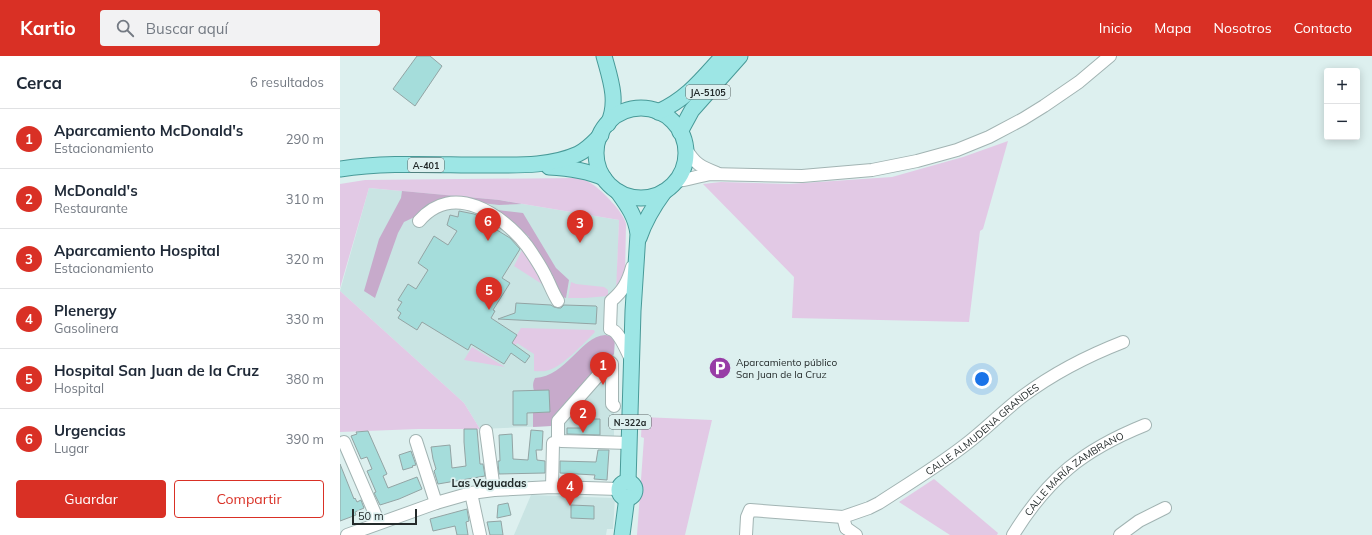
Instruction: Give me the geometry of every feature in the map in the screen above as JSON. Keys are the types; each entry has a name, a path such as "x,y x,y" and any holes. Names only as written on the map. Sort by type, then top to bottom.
{"main road":[{"path":"604,56 612,84 613,107 612,117 604,129 597,150 597,160 600,169 604,178 618,192 631,197 645,198 658,195 676,182 683,169 686,159 684,140 671,120 652,111 633,105 622,96 612,84"},
{"name":"JA-5105","path":"652,111 681,100 723,56"},
{"name":"JA-5105","path":"680,132 692,110 740,56"},
{"path":"604,129 615,117 625,112 635,109 652,111"},
{"name":"A-401","path":"534,165 579,154 590,146 604,129"},
{"name":"A-401","path":"340,169 356,166 392,164 534,165 580,170 604,178"},
{"name":"N-322a","path":"618,192 631,209 637,225 629,443 624,490 622,535"},
{"name":"N-322a","path":"637,249 649,212 664,192"}],"street":[{"path":"676,182 710,174 802,176 872,170 917,161 957,150 989,136 1034,113 1063,94 1110,56"},
{"path":"686,149 697,164 720,174"},
{"path":"419,221 431,210 450,204 468,203 485,210 500,220 526,246 540,266 558,301"},
{"path":"610,301 620,293 627,282 637,249"},
{"path":"610,301 622,302 629,306 633,311"},
{"path":"610,301 610,329 613,330 618,336 632,362"},
{"name":"CALLE ALMUDENA GRANDES","path":"746,535 746,517 750,510 844,527 869,508 953,455 1015,403 1043,383 1087,357 1123,342"},
{"path":"614,406 612,404 612,364 610,362 558,421 558,438 561,441 629,443"},
{"name":"CALLE MARÍA ZAMBRANO","path":"1014,535 1037,500 1056,479 1073,464 1115,438 1145,425"},
{"path":"486,432 494,490"},
{"path":"416,441 436,503"},
{"path":"344,442 379,523"},
{"path":"552,487 553,443"},
{"path":"347,535 436,503 470,493 494,490 552,487 624,490"},
{"path":"470,493 480,535"},
{"path":"1120,535 1139,521 1165,508"},
{"path":"844,527 856,535"}],"shaded area":[{"path":"1008,141 983,229 980,231 969,322 792,318 794,277 703,184 721,182 789,184 892,177 963,157"},
{"path":"575,178 590,183 607,196 621,214 626,224 625,275 616,291 619,220 499,200 369,188 340,288 340,184 365,180"},
{"path":"369,188 499,200 619,220 614,358 614,447 555,439 551,426 480,429 464,403 340,291"},
{"path":"402,191 499,200 522,204 499,205 482,203 423,213 404,222 398,233 375,298 364,291 379,239 401,198"},
{"path":"497,210 523,213 556,268 569,280 566,298 562,297 527,240 529,237"},
{"path":"523,248 545,286 514,266"},
{"path":"571,282 576,284 604,287 608,290 608,296 568,298"},
{"path":"340,291 464,403 480,429 418,429 340,432"},
{"path":"521,328 594,330 595,332 573,354 555,368 547,371 534,371 534,354 517,343 516,345 512,343"},
{"path":"605,335 615,337 614,354 551,426 533,427 533,413 550,412 535,392 533,383 535,378 546,376 556,371 588,342 596,337"},
{"path":"472,347 505,367 464,360"},
{"path":"642,417 712,420 685,535 637,535 644,438 641,437"},
{"path":"934,479 998,533 997,535 950,535 899,502"},
{"path":"531,495 615,498 613,529 607,529 606,535 514,535"}],"building":[{"path":"417,56 430,56 442,66 415,106 393,89"},
{"path":"459,211 474,214 487,220 493,224 492,227 510,238 520,249 502,278 510,283 493,310 495,311 491,318 517,335 512,343 530,356 525,363 511,353 504,364 471,344 468,350 422,322 417,330 398,318 401,313 397,310 402,302 398,300 408,284 416,289 428,270 418,263 434,236 448,245 457,231 447,225 450,215 458,217"},
{"path":"516,303 551,305 558,308 561,308 564,305 596,306 596,324 498,319 515,313"},
{"path":"549,390 550,412 527,413 527,425 513,425 513,391"},
{"path":"581,419 600,419 600,435 567,434 567,428 581,428"},
{"path":"464,429 477,429 480,464 483,464 485,476 438,484 434,471 436,469 431,447 450,445 452,468 466,466"},
{"path":"531,430 543,431 542,450 536,450 537,460 545,461 545,473 499,474 499,435 512,434 513,459 528,460"},
{"path":"368,431 387,474 383,476 388,488 417,477 422,489 380,505 374,493 376,492 367,471 372,469 367,457 361,459 351,436 357,434 356,432"},
{"path":"598,450 609,450 607,480 594,479 595,475 560,473 560,461 596,462"},
{"path":"411,451 416,465 403,470 399,455"},
{"path":"340,464 354,499 355,498 357,502 361,500 364,508 355,512 356,515 340,521"},
{"path":"508,503 511,515 497,518 498,505"},
{"path":"571,505 594,506 594,519 571,518"},
{"path":"467,509 469,521 466,522 468,535 457,535 455,526 433,531 430,519"},
{"path":"501,521 503,535 490,535 487,522"}],"place":[{"name":"Urgencias","path":"488,241"},
{"name":"Aparcamiento Hospital","path":"580,243"},
{"name":"Hospital San Juan de la Cruz","path":"489,310"},
{"name":"Aparcamiento público San Juan de la Cruz","path":"720,368"},
{"name":"Aparcamiento McDonald's","path":"603,385"},
{"name":"McDonald's","path":"583,433"},
{"name":"Plenergy","path":"570,506"}],"district":[{"name":"Las Vaguadas","path":"489,483"}]}
